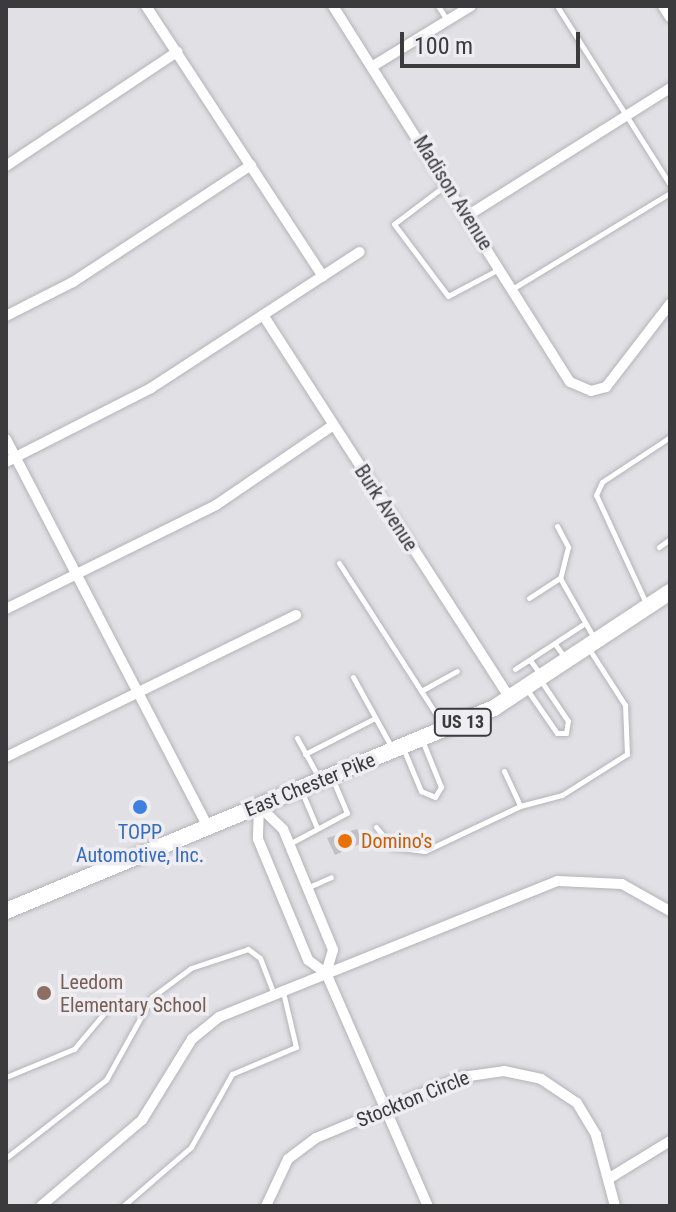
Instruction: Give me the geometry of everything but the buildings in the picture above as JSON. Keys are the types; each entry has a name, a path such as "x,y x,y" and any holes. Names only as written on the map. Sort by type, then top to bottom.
{"main road":[{"name":"US 13","path":"596,643 670,592"},
{"name":"East Chester Pike","path":"6,911 511,700 596,643"}],"street":[{"path":"146,6 323,276"},
{"name":"Madison Avenue","path":"333,6 570,382 591,391 606,387 670,304"},
{"path":"373,66 471,6"},
{"path":"663,6 670,17"},
{"path":"6,166 177,52"},
{"path":"467,216 670,88"},
{"path":"6,316 73,282 251,165"},
{"path":"11,460 151,388 360,252"},
{"name":"Burk Avenue","path":"263,315 511,700"},
{"path":"6,609 216,505 332,426"},
{"path":"6,439 11,460 76,574 208,827"},
{"path":"6,757 296,615"},
{"path":"259,806 289,844 308,887 333,950 326,973"},
{"path":"259,806 258,839 308,960 326,973 428,1206"},
{"path":"41,1206 142,1120 204,1027 278,992 558,881 622,884 670,911"},
{"name":"Stockton Circle","path":"266,1206 279,1172 301,1146 480,1072 541,1079 584,1113 615,1206"},
{"path":"608,1179 670,1141"}],"lane":[{"path":"438,6 447,21"},
{"path":"557,6 670,185"},
{"path":"447,184 394,224 448,296 500,268"},
{"path":"512,289 670,193"},
{"path":"648,607 596,495 602,482 670,437"},
{"path":"376,827 399,851 425,851 520,806 562,795 627,754 625,705 596,643 582,625 560,578 568,547 557,526"},
{"path":"659,547 670,539"},
{"path":"339,563 445,729"},
{"path":"529,598 560,578"},
{"path":"515,669 582,625"},
{"path":"555,644 568,662"},
{"path":"530,660 537,683 555,730 566,733 568,721 537,683"},
{"path":"421,691 457,671"},
{"path":"353,677 421,791 435,797 441,787 422,739"},
{"path":"305,754 375,718"},
{"path":"289,844 316,826 347,813 297,738"},
{"path":"504,771 520,806"},
{"path":"300,789 316,826"},
{"path":"308,887 331,877"},
{"path":"6,1158 106,1080 152,997 191,968 248,949 260,958 278,992 296,1047 232,1074 191,1147 123,1206"},
{"path":"6,1077 74,1049 106,1011"}],"place":[{"name":"TOPP Automotive, Inc.","path":"140,807"},
{"name":"Domino's","path":"345,841"},
{"name":"Leedom Elementary School","path":"44,993"}]}
